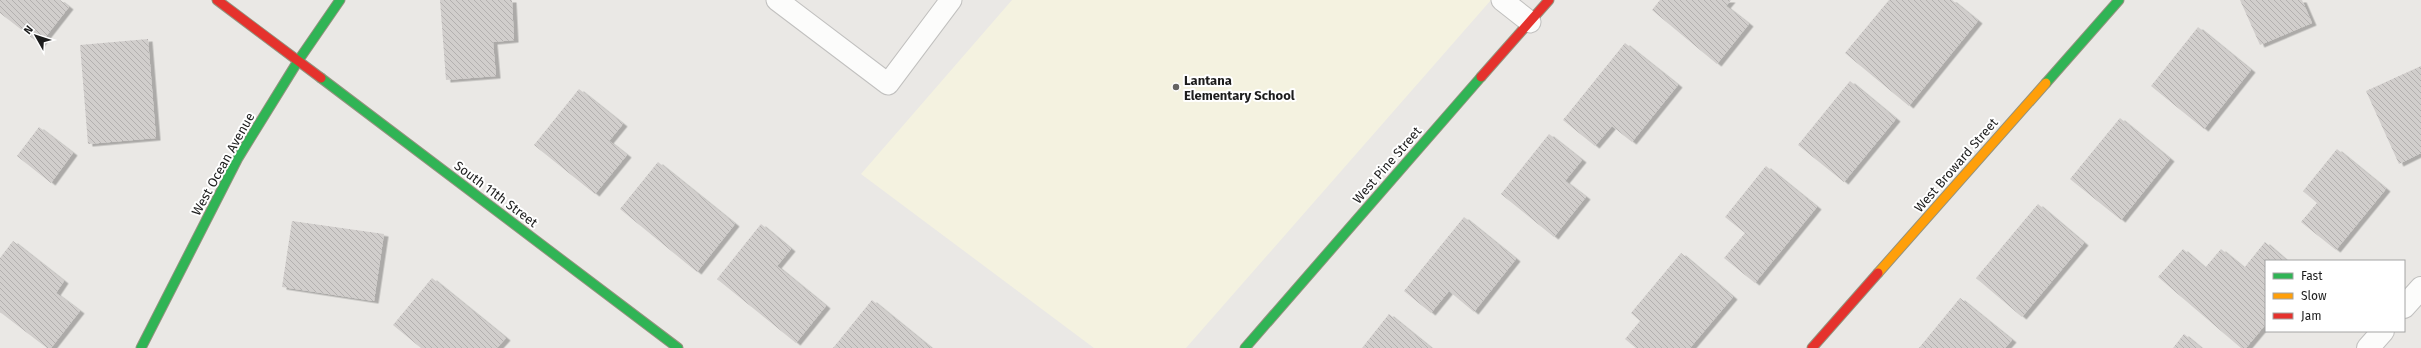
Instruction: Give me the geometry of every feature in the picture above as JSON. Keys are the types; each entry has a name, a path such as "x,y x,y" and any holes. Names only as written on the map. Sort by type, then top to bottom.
{"street":[{"name":"South 11th Street","path":"217,0 678,348"},
{"name":"West Ocean Avenue","path":"141,348 238,158 298,61 340,0"},
{"name":"West Pine Street","path":"1245,348 1549,0"},
{"name":"West Broward Street","path":"1812,348 2119,0"},
{"path":"2405,306 2421,288"},
{"path":"2368,348 2382,332"}],"lane":[{"path":"777,0 888,84 951,0"},
{"path":"1502,0 1530,22"}],"shaded area":[{"name":"Lantana Elementary School","path":"1012,0 1491,0 1186,348 1094,348 861,174"}],"building":[{"path":"0,0 60,0 69,7 40,44 0,13"},
{"path":"440,0 512,0 514,40 493,42 496,76 446,80"},
{"path":"1660,0 1731,0 1726,6 1749,24 1717,64 1652,10"},
{"path":"1889,0 1952,0 1978,21 1909,106 1845,53"},
{"path":"2240,0 2302,0 2312,23 2260,45"},
{"path":"2198,27 2251,70 2204,129 2151,86"},
{"path":"148,39 156,138 88,144 80,45"},
{"path":"1625,43 1678,85 1632,142 1612,126 1595,146 1563,120"},
{"path":"2421,66 2421,153 2399,164 2366,91"},
{"path":"1850,81 1896,119 1844,182 1798,145"},
{"path":"579,89 623,124 609,141 627,155 595,194 534,145"},
{"path":"2120,118 2170,159 2121,220 2070,179"},
{"path":"39,127 73,153 51,183 17,156"},
{"path":"1549,134 1582,160 1565,181 1586,197 1554,237 1501,194"},
{"path":"2337,149 2386,189 2336,250 2301,222 2317,203 2303,191"},
{"path":"658,162 735,224 697,272 620,209"},
{"path":"1766,166 1817,207 1755,283 1724,258 1745,233 1725,217"},
{"path":"2038,204 2084,243 2022,317 1976,278"},
{"path":"1464,217 1516,259 1474,312 1449,291 1431,313 1404,291"},
{"path":"292,221 384,234 374,301 282,287"},
{"path":"761,224 791,249 777,266 826,306 796,343 717,279"},
{"path":"13,241 64,281 56,293 80,311 51,348 47,348 0,312 0,258"},
{"path":"2265,242 2286,260 2265,260 2265,325 2246,348 2241,348 2158,277 2183,249 2205,268 2221,249 2244,268"},
{"path":"1681,253 1733,297 1690,348 1636,348 1625,339 1640,321 1631,313"},
{"path":"432,278 506,338 497,348 421,348 393,325"},
{"path":"1960,298 2012,340 2005,348 1919,348"},
{"path":"872,300 931,348 833,348"},
{"path":"1389,314 1431,348 1362,348"},
{"path":"2184,334 2201,348 2173,348"}],"traffic: fast":[{"path":"141,348 238,158 298,61 340,0"},
{"path":"2046,83 2119,0"},
{"path":"1245,348 1481,77"},
{"path":"321,78 678,348"}],"traffic: slow":[{"path":"1878,273 2046,83"}],"traffic: jam":[{"path":"217,0 321,78"},
{"path":"1481,77 1549,0"},
{"path":"1812,348 1878,273"}],"place":[{"name":"Lantana Elementary School","path":"1176,87"}]}
